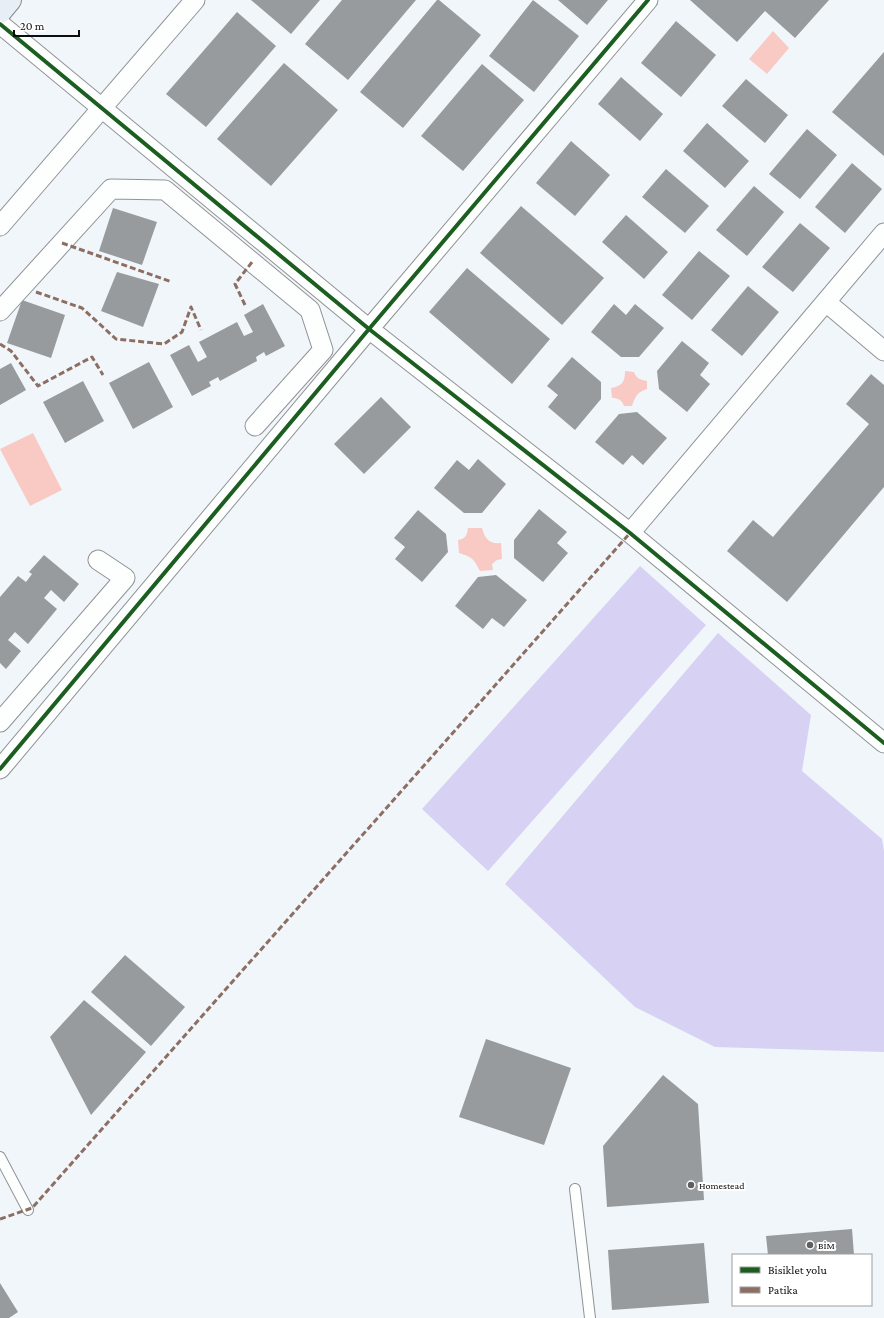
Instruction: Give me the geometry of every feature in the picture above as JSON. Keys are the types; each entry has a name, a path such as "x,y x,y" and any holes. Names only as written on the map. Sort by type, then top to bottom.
{"street":[{"path":"0,12 10,0"},
{"path":"0,226 196,0"},
{"path":"0,769 369,329 648,0"},
{"path":"0,24 369,329 630,533 884,742"},
{"path":"0,311 111,189 165,190 310,310 323,350 255,426"},
{"path":"630,533 884,233"},
{"path":"826,302 884,351"},
{"path":"0,722 125,578 98,560"}],"lane":[{"path":"0,1157 28,1210"},
{"path":"575,1189 590,1318"}],"shaded area":[{"path":"773,31 789,48 767,74 749,59"},
{"path":"625,371 634,372 636,376 647,381 647,389 637,395 632,406 624,406 620,400 612,398 611,388 622,383"},
{"path":"33,433 62,490 30,506 0,449"},
{"path":"468,528 482,528 488,540 493,543 501,543 502,559 497,560 492,564 493,570 480,571 472,559 459,553 458,540 465,537"},
{"path":"640,566 706,625 488,871 422,809"},
{"path":"718,633 811,715 802,771 882,839 884,851 884,1052 715,1047 635,1007 505,884"}],"building":[{"path":"251,0 320,0 291,34"},
{"path":"342,0 416,0 348,80 305,44"},
{"path":"437,0 439,0 481,35 403,128 360,92"},
{"path":"533,0 579,36 534,92 489,56"},
{"path":"558,0 608,0 587,25"},
{"path":"690,0 829,0 795,38 765,11 737,42"},
{"path":"237,12 276,46 206,127 166,94"},
{"path":"676,21 716,55 681,97 641,63"},
{"path":"884,52 884,156 832,112"},
{"path":"284,63 338,110 271,186 217,139"},
{"path":"482,64 524,100 463,171 421,136"},
{"path":"621,77 663,114 640,141 598,104"},
{"path":"746,79 788,115 765,143 722,106"},
{"path":"707,123 749,161 725,188 683,151"},
{"path":"807,129 837,155 800,199 769,174"},
{"path":"571,141 610,175 575,216 536,183"},
{"path":"852,163 882,189 845,233 815,207"},
{"path":"666,169 709,206 685,233 642,197"},
{"path":"754,186 784,212 747,256 716,230"},
{"path":"521,206 604,278 562,325 480,253"},
{"path":"113,208 157,222 142,265 99,251"},
{"path":"626,215 668,252 644,279 602,242"},
{"path":"800,223 830,248 793,292 762,267"},
{"path":"699,251 730,276 692,320 662,295"},
{"path":"467,268 550,339 512,384 429,312"},
{"path":"117,272 159,284 143,327 101,311"},
{"path":"748,286 779,312 742,356 711,330"},
{"path":"22,300 65,315 51,358 7,343"},
{"path":"263,304 285,346 266,356 264,352 256,357 257,361 220,381 218,377 209,382 211,386 192,396 170,355 189,345 198,362 207,357 199,342 237,322 244,336 253,332 244,315"},
{"path":"614,304 626,315 635,304 664,328 639,357 621,357 591,332"},
{"path":"682,341 709,363 700,375 710,384 687,412 659,389 657,371"},
{"path":"572,357 601,382 601,399 575,430 548,407 558,395 547,386"},
{"path":"149,362 173,407 133,429 109,383"},
{"path":"11,363 26,390 0,405 0,369"},
{"path":"871,374 884,385 884,487 787,602 727,551 753,520 773,537 869,424 846,404"},
{"path":"83,381 104,421 65,443 43,402"},
{"path":"381,397 411,427 364,474 334,444"},
{"path":"637,412 667,438 643,465 632,455 623,465 595,442 619,414"},
{"path":"478,459 506,484 482,513 464,513 434,488 457,460 469,470"},
{"path":"539,509 567,532 557,543 568,553 543,582 514,558 514,540"},
{"path":"418,510 446,534 448,552 422,582 395,559 405,547 394,538"},
{"path":"44,555 79,584 64,602 51,590 44,598 57,609 28,644 15,632 8,640 21,651 6,669 0,663 0,597 18,576 26,582 32,574 29,572"},
{"path":"496,575 527,600 504,627 492,618 483,629 455,606 478,577"},
{"path":"125,955 185,1007 151,1046 91,992"},
{"path":"84,1000 146,1052 91,1115 50,1037"},
{"path":"486,1039 571,1068 544,1145 459,1117"},
{"path":"663,1075 698,1104 704,1200 607,1207 603,1146"},
{"name":"BİM","path":"852,1229 854,1254 768,1254 766,1236"},
{"path":"704,1243 709,1303 612,1310 608,1250"},
{"path":"0,1283 18,1312 9,1318 0,1318"}],"marked path":[{"path":"62,243 172,282"},
{"path":"245,305 235,284 252,262"},
{"path":"36,292 82,308 116,339 164,344 182,332 191,307 201,330"},
{"path":"0,344 11,351 38,386 92,357 103,375"},
{"path":"0,1219 32,1208 630,533"}],"cycle path":[{"path":"0,769 369,329 648,0"},
{"path":"0,24 369,329 630,533 884,743"}],"place":[{"name":"Homestead","path":"691,1185"},
{"name":"BİM","path":"810,1245"}]}
